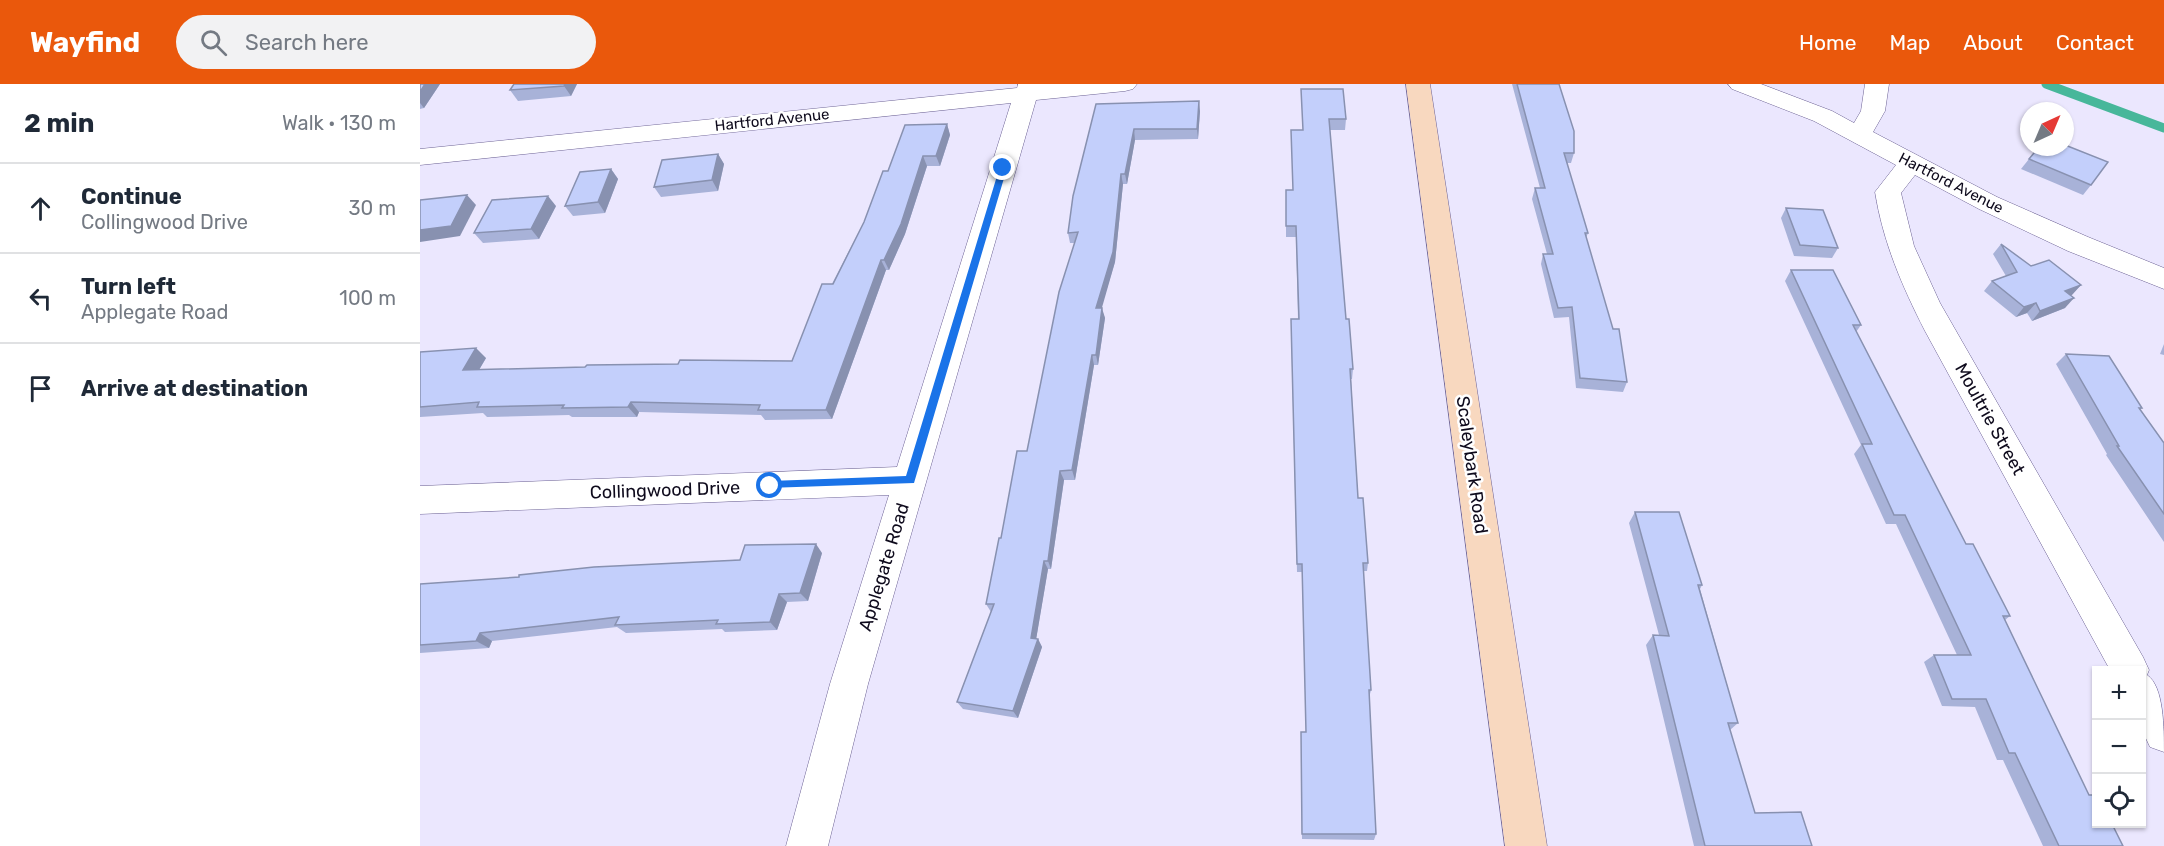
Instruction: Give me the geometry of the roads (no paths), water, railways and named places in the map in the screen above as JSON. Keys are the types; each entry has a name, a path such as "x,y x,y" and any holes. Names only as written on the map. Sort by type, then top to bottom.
{"street":[{"name":"Hartford Avenue","path":"420,157 1028,89 1125,84"},
{"name":"Scaleybark Road","path":"1418,84 1526,846"},
{"name":"Hartford Avenue","path":"1740,84 1823,116 1988,203 2078,244 2164,279"},
{"path":"1860,134 1873,111 1877,84"},
{"name":"Applegate Road","path":"807,846 849,684 1028,89"},
{"name":"Moultrie Street","path":"1911,162 1888,192 1900,243 1929,309 2128,666"},
{"name":"Collingwood Drive","path":"420,500 910,480"},
{"path":"2146,699 2164,732"}],"waterway":[{"path":"2046,84 2164,128"}]}
